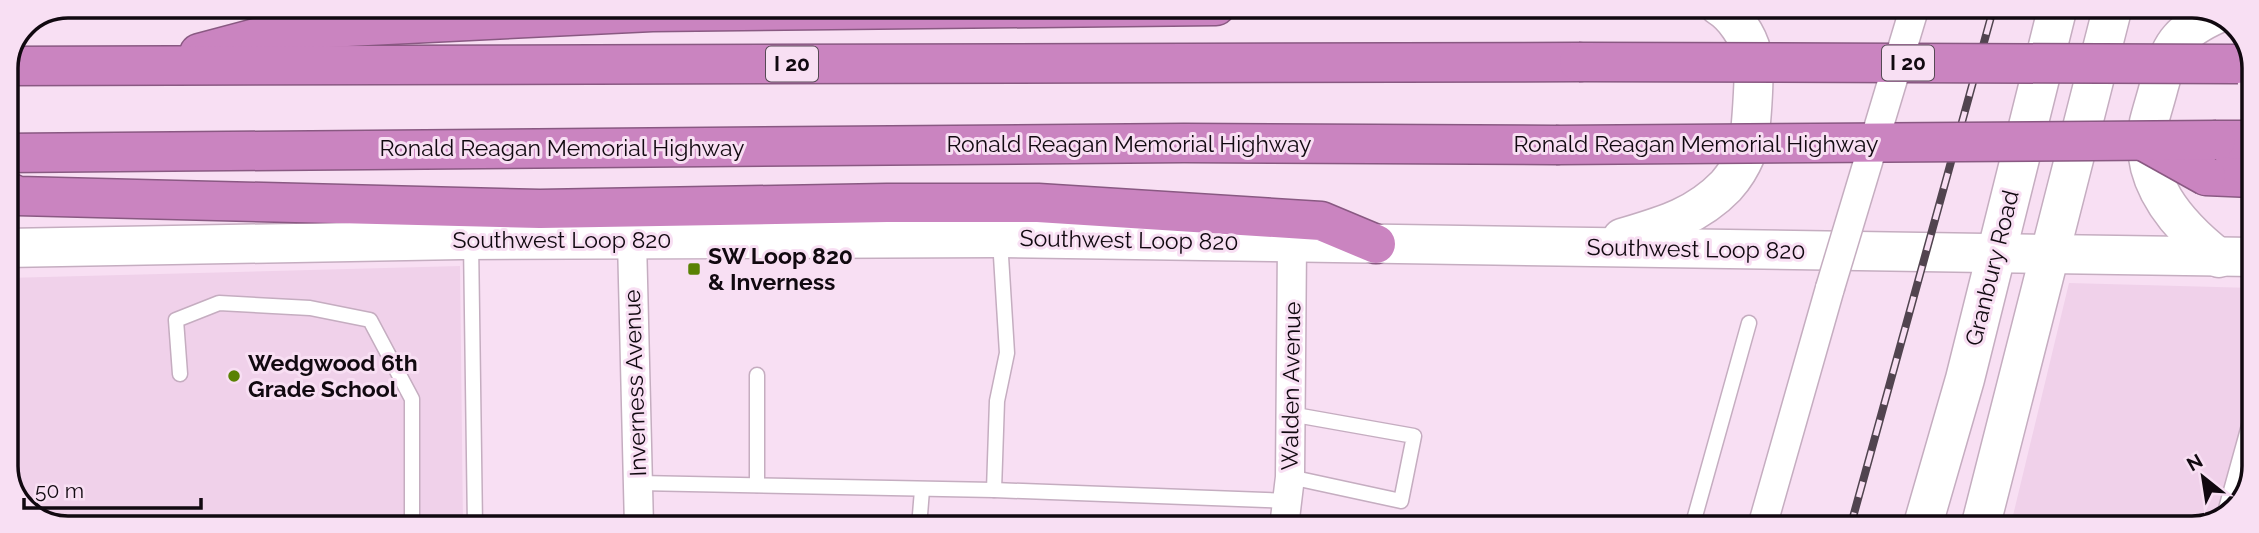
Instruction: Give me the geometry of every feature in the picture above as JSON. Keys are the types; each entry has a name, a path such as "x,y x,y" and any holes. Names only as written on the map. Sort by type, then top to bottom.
{"highway":[{"path":"147,67 286,30 539,18"},
{"name":"I 20","path":"18,66 1578,62 2241,64"},
{"name":"Ronald Reagan Memorial Highway","path":"18,153 1170,143 1556,145 2235,140"},
{"path":"2143,141 2206,176 2241,177"},
{"path":"18,196 540,209 1038,203 1321,221 1376,244"}],"main road":[{"path":"1593,247 1696,212 1728,184 1738,170 1746,152 1754,73 1747,39 1732,18"},
{"name":"Granbury Road","path":"1925,516 1965,379 2055,18"},
{"path":"1983,516 2110,18"},
{"path":"2207,20 2187,31 2168,53 2148,124 2147,143 2153,179 2173,215 2194,239 2236,258"},
{"name":"Southwest Loop 820","path":"18,248 471,240 1000,238 2236,258"}],"street":[{"path":"1765,516 1911,18"},
{"name":"Inverness Avenue","path":"632,240 639,516"},
{"name":"Walden Avenue","path":"1288,501 1292,243"}],"lane":[{"path":"994,490 997,401 1007,353 1000,238"},
{"path":"471,240 475,516"},
{"path":"180,374 176,320 219,303 310,308 370,320 412,399 412,516"},
{"path":"1695,516 1749,323"},
{"path":"757,375 757,485"},
{"path":"639,483 994,490 1288,501 1401,501 1414,436 1290,414"},
{"path":"2229,499 2242,451"},
{"path":"920,516 922,489"}],"shaded area":[{"name":"Wedgwood 6th Grade School","path":"460,266 463,516 67,516 42,509 30,499 18,475 18,278"},
{"path":"2069,283 2242,288 2242,466 2235,491 2225,503 2211,512 2192,516 2013,516"}],"railway":[{"path":"1853,516 1991,18"}],"place":[{"name":"SW Loop 820 & Inverness","path":"694,269"},
{"name":"Wedgwood 6th Grade School","path":"234,376"}]}
